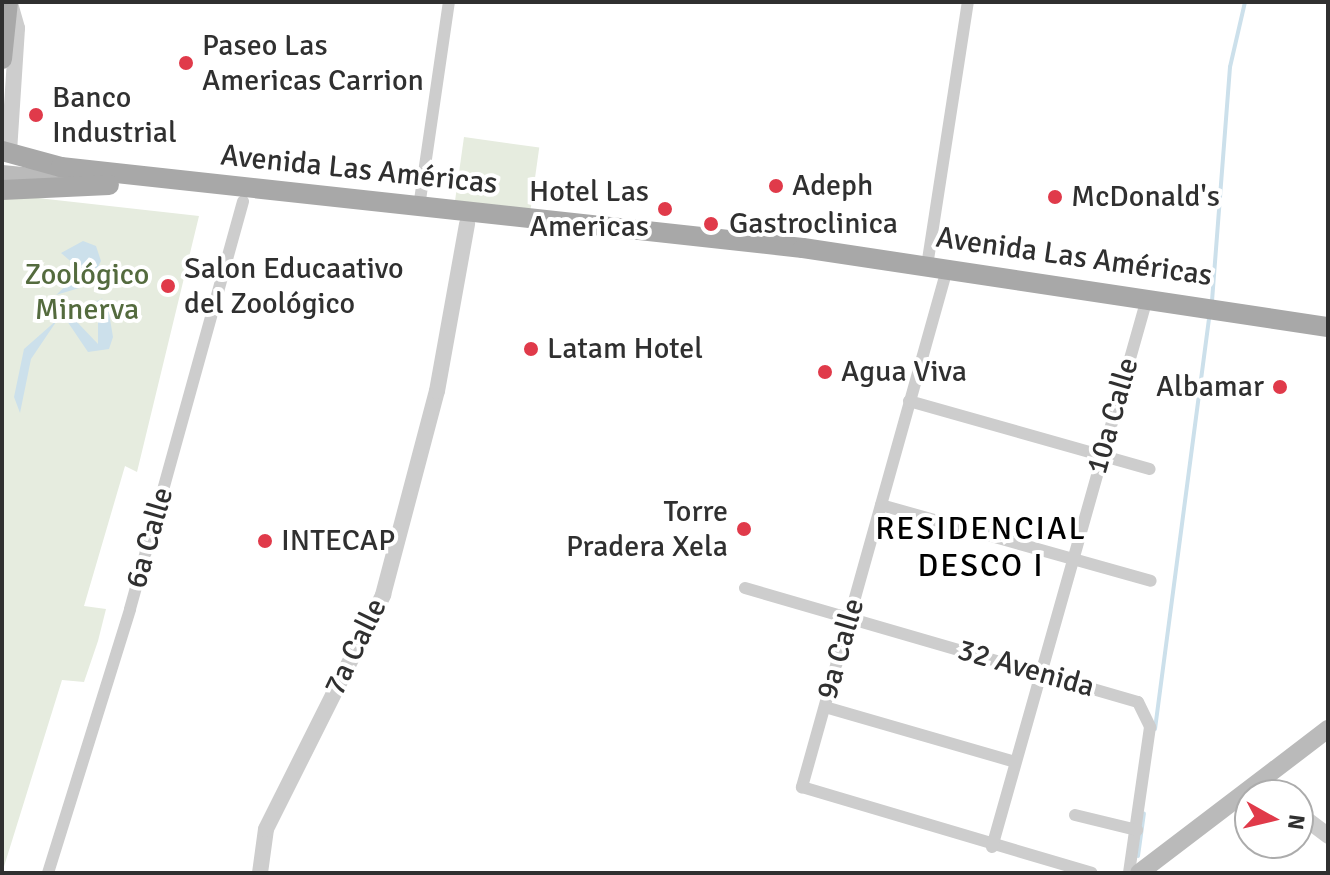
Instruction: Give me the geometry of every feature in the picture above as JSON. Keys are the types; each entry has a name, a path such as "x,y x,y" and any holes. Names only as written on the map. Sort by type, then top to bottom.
{"main road":[{"path":"2,59 9,2"},
{"name":"Avenida Las Américas","path":"5,152 61,167 927,266 1194,311 1328,327"},
{"name":"Avenida Las Américas","path":"2,174 944,280 1144,309 1194,311"},
{"path":"2,190 86,183"},
{"name":"Avenida Las Américas","path":"1227,316 1328,339"},
{"path":"1264,779 1328,729"},
{"path":"1139,873 1234,802"}],"street":[{"path":"5,152 17,28 9,2"},
{"path":"419,207 449,2"},
{"path":"927,266 968,2"},
{"name":"6a Calle","path":"48,873 130,609 243,201"},
{"name":"7a Calle","path":"260,873 266,829 383,595 437,391 467,224"},
{"name":"9a Calle","path":"944,280 802,787 992,847"},
{"name":"10a Calle","path":"992,847 1144,309"},
{"path":"909,401 1150,469"},
{"path":"881,505 1151,581"},
{"name":"32 Avenida","path":"745,588 1040,673 1144,708 1150,727 1129,873"},
{"path":"825,707 1015,762"},
{"path":"1075,815 1137,830"},
{"path":"992,847 1092,873"}],"green space":[{"path":"464,137 539,148 529,219 454,208"},
{"name":"Zoológico Minerva","path":"2,194 199,216 137,472 125,466 84,606 106,609 98,641 84,682 62,680 2,873"}],"water":[{"path":"83,241 96,246 101,261 89,285 56,295 82,271 61,253"},
{"path":"103,298 77,322 98,344 98,309 108,307 113,337 109,349 88,352 65,318"},
{"path":"58,319 31,359 20,413 14,397 24,349"}],"waterway":[{"path":"1212,301 1230,67 1245,2"},
{"path":"1155,729 1210,314"},
{"path":"1138,856 1144,813"}],"place":[{"name":"Paseo Las Americas Carrion","path":"186,63"},
{"name":"Banco Industrial","path":"36,115"},
{"name":"Adeph","path":"776,186"},
{"name":"McDonald's","path":"1055,197"},
{"name":"Hotel Las Americas","path":"665,209"},
{"name":"Gastroclinica","path":"711,224"},
{"name":"Salon Educaativo del Zoológico","path":"168,286"},
{"name":"Latam Hotel","path":"531,349"},
{"name":"Agua Viva","path":"825,372"},
{"name":"Albamar","path":"1280,387"},
{"name":"Torre Pradera Xela","path":"744,529"},
{"name":"INTECAP","path":"265,541"}],"district":[{"name":"RESIDENCIAL DESCO I","path":"981,548"}]}
